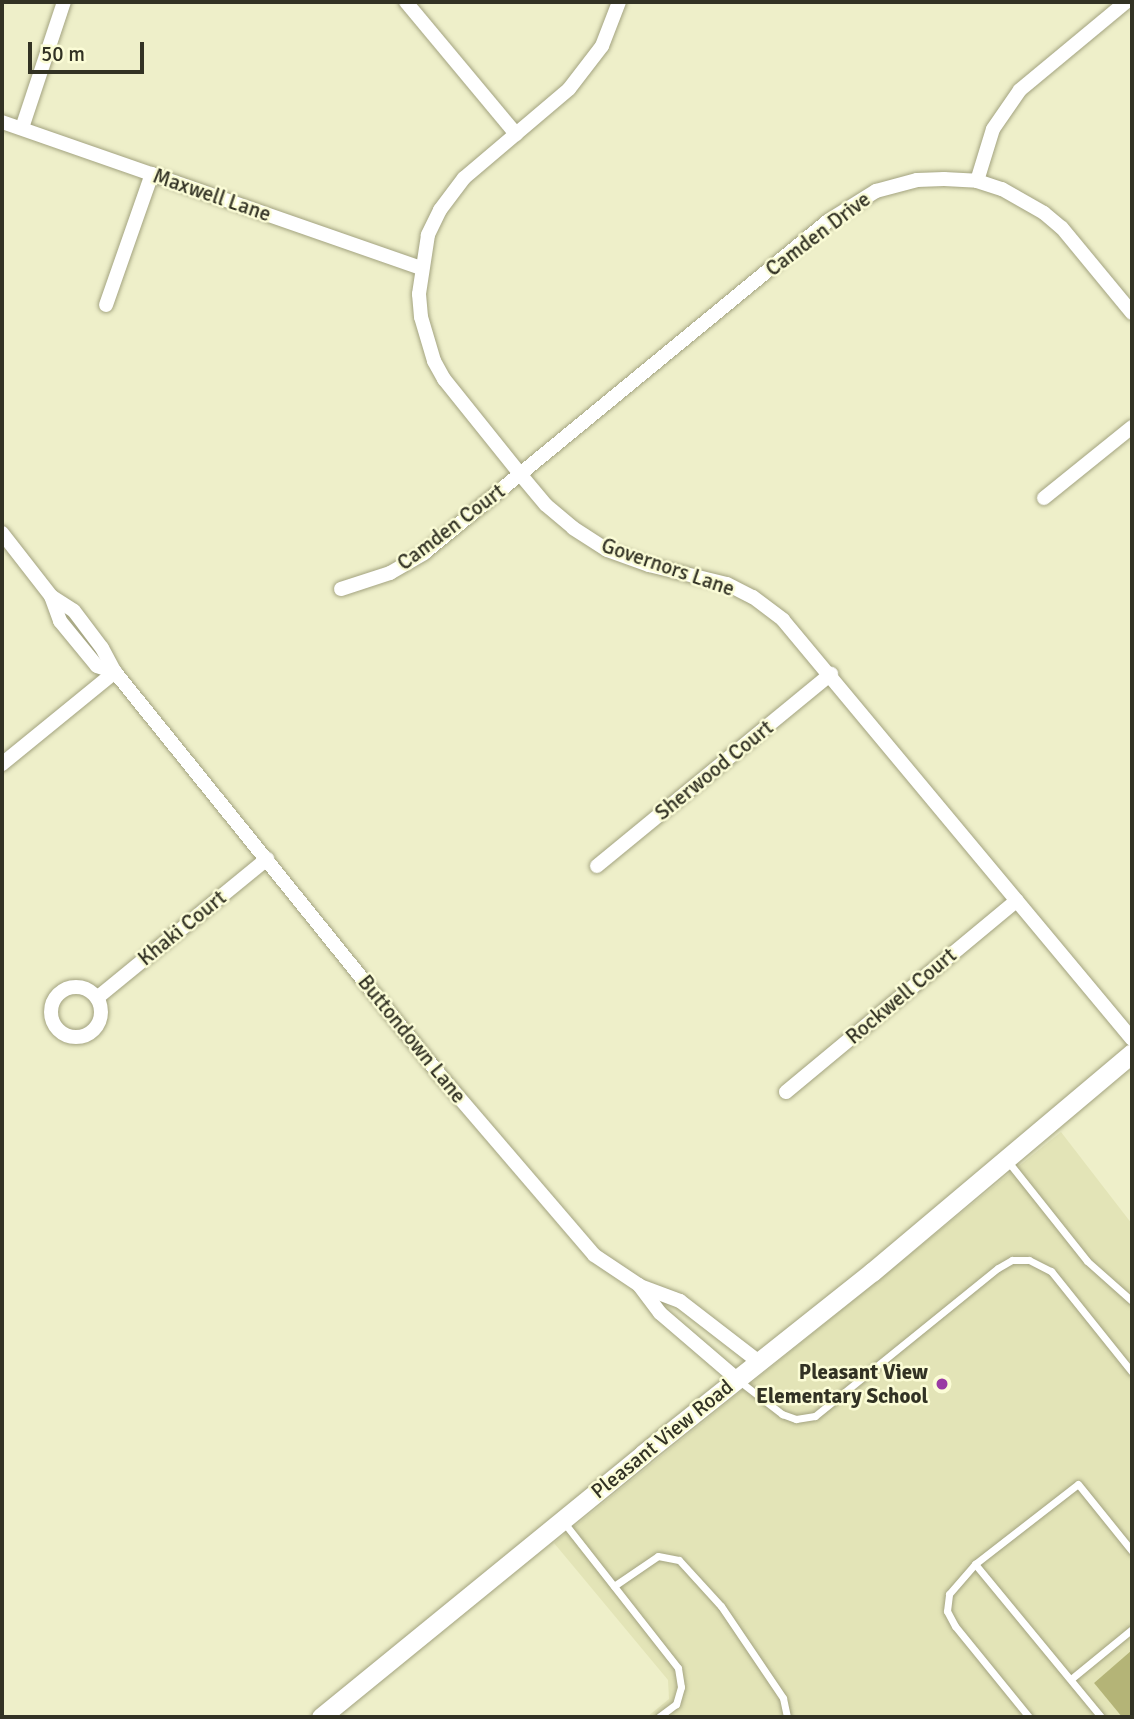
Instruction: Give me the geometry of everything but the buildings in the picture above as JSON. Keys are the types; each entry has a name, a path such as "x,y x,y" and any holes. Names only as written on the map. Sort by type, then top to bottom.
{"main road":[{"name":"Pleasant View Road","path":"321,1717 872,1272 1132,1053"}],"street":[{"path":"22,128 64,2"},
{"path":"406,2 516,134"},
{"name":"Governors Lane","path":"619,2 601,46 569,89 464,178 450,194 428,235 421,268 421,317 434,361 444,379 520,474 547,505 573,528 607,550 649,565 727,584 753,597 783,620 831,674 1132,1039"},
{"path":"977,181 993,129 1020,90 1126,2"},
{"name":"Maxwell Lane","path":"2,122 421,268"},
{"path":"106,305 152,174"},
{"name":"Camden Drive","path":"520,474 855,202 876,191 917,180 977,181 1002,189 1045,213 1062,228 1132,313"},
{"path":"1044,498 1132,427"},
{"name":"Camden Court","path":"341,589 408,564 520,474"},
{"name":"Buttondown Lane","path":"2,533 51,596 74,611 102,648 115,672 439,1074 594,1255 639,1285 660,1313 737,1379"},
{"path":"2,764 115,672"},
{"name":"Sherwood Court","path":"597,866 831,674"},
{"name":"Khaki Court","path":"97,998 267,859"},
{"name":"Rockwell Court","path":"786,1092 1017,900"},
{"path":"639,1285 680,1301 760,1362"}],"lane":[{"path":"1006,1159 1087,1261 1132,1301"},
{"path":"737,1379 782,1414 796,1419 815,1416 998,1268 1012,1260 1029,1260 1051,1271 1132,1372"},
{"path":"1029,1717 955,1626 947,1611 949,1594 975,1564 1078,1484 1132,1551"},
{"path":"562,1520 678,1668 681,1687 676,1704 659,1717"},
{"path":"614,1586 658,1556 679,1560 721,1606 783,1698 787,1717"},
{"path":"975,1564 1101,1717"},
{"path":"1071,1679 1132,1629"}],"shaded area":[{"name":"Pleasant View Elementary School","path":"1061,1132 1132,1224 1132,1650 1094,1683 1122,1717 647,1717 669,1699 668,1680 554,1543"},
{"path":"1132,1650 1132,1717 1122,1717 1094,1683"}],"place":[{"name":"Pleasant View Elementary School","path":"942,1384"}]}
